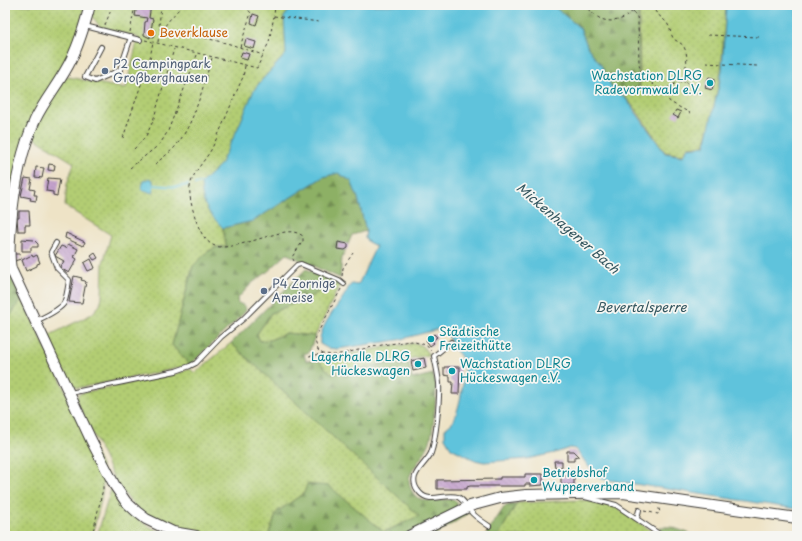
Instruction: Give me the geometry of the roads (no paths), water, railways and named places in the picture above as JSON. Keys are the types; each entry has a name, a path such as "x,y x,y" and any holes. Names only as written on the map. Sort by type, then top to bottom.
{"street":[{"path":"90,5 85,26 71,61 36,119 26,143 18,175 8,237 11,269 111,480 126,502 136,512 156,525 173,532 196,536"},
{"path":"409,536 467,507 509,496 623,493 797,518"}],"lane":[{"path":"85,26 140,40"},
{"path":"101,47 84,77 95,81 120,70 130,37"},
{"path":"36,321 61,306 67,293 69,280 57,268 51,252 56,243"},
{"path":"70,393 176,371 190,366 201,358 221,337 244,319 296,265 301,264 343,283"},
{"path":"451,342 434,356 439,382 439,392 433,445 430,456 418,468 415,483 418,491 425,496 435,498 448,496 462,499 467,507 489,526"},
{"path":"583,493 585,498 604,501 616,505 662,536"},
{"path":"637,518 640,510"}],"water":[{"name":"Bevertalsperre","path":"294,5 552,5 580,28 588,48 601,65 611,86 627,100 665,153 683,156 688,148 705,146 722,71 726,5 797,5 797,509 602,479 588,466 575,449 570,448 555,453 526,459 484,462 475,460 451,448 445,438 445,429 452,423 457,412 464,371 463,360 451,344 449,336 446,332 439,329 398,340 337,349 327,348 320,344 320,338 325,324 350,286 352,284 357,285 359,283 376,246 368,242 365,238 366,231 358,198 351,181 338,173 323,177 253,221 223,228 213,217 204,203 201,183 220,165 254,90 286,54 284,17"},
{"path":"149,178 153,180 154,192 152,193 141,189 144,181"}],"waterway":[{"path":"195,184 201,183"},
{"path":"153,185 177,187 188,185"}],"place":[{"name":"Beverklause","path":"151,33"},
{"name":"P2 Campingpark Großberghausen","path":"105,71"},
{"name":"Wachstation DLRG Radevormwald e.V.","path":"710,83"},
{"name":"P4 Zornige Ameise","path":"264,291"},
{"name":"Städtische Freizeithütte","path":"431,339"},
{"name":"Lagerhalle DLRG Hückeswagen","path":"418,364"},
{"name":"Wachstation DLRG Hückeswagen e.V.","path":"452,371"},
{"name":"Betriebshof Wupperverband","path":"534,480"}],"water label":[{"name":"Mickenhagener Bach","path":"568,228"}]}
